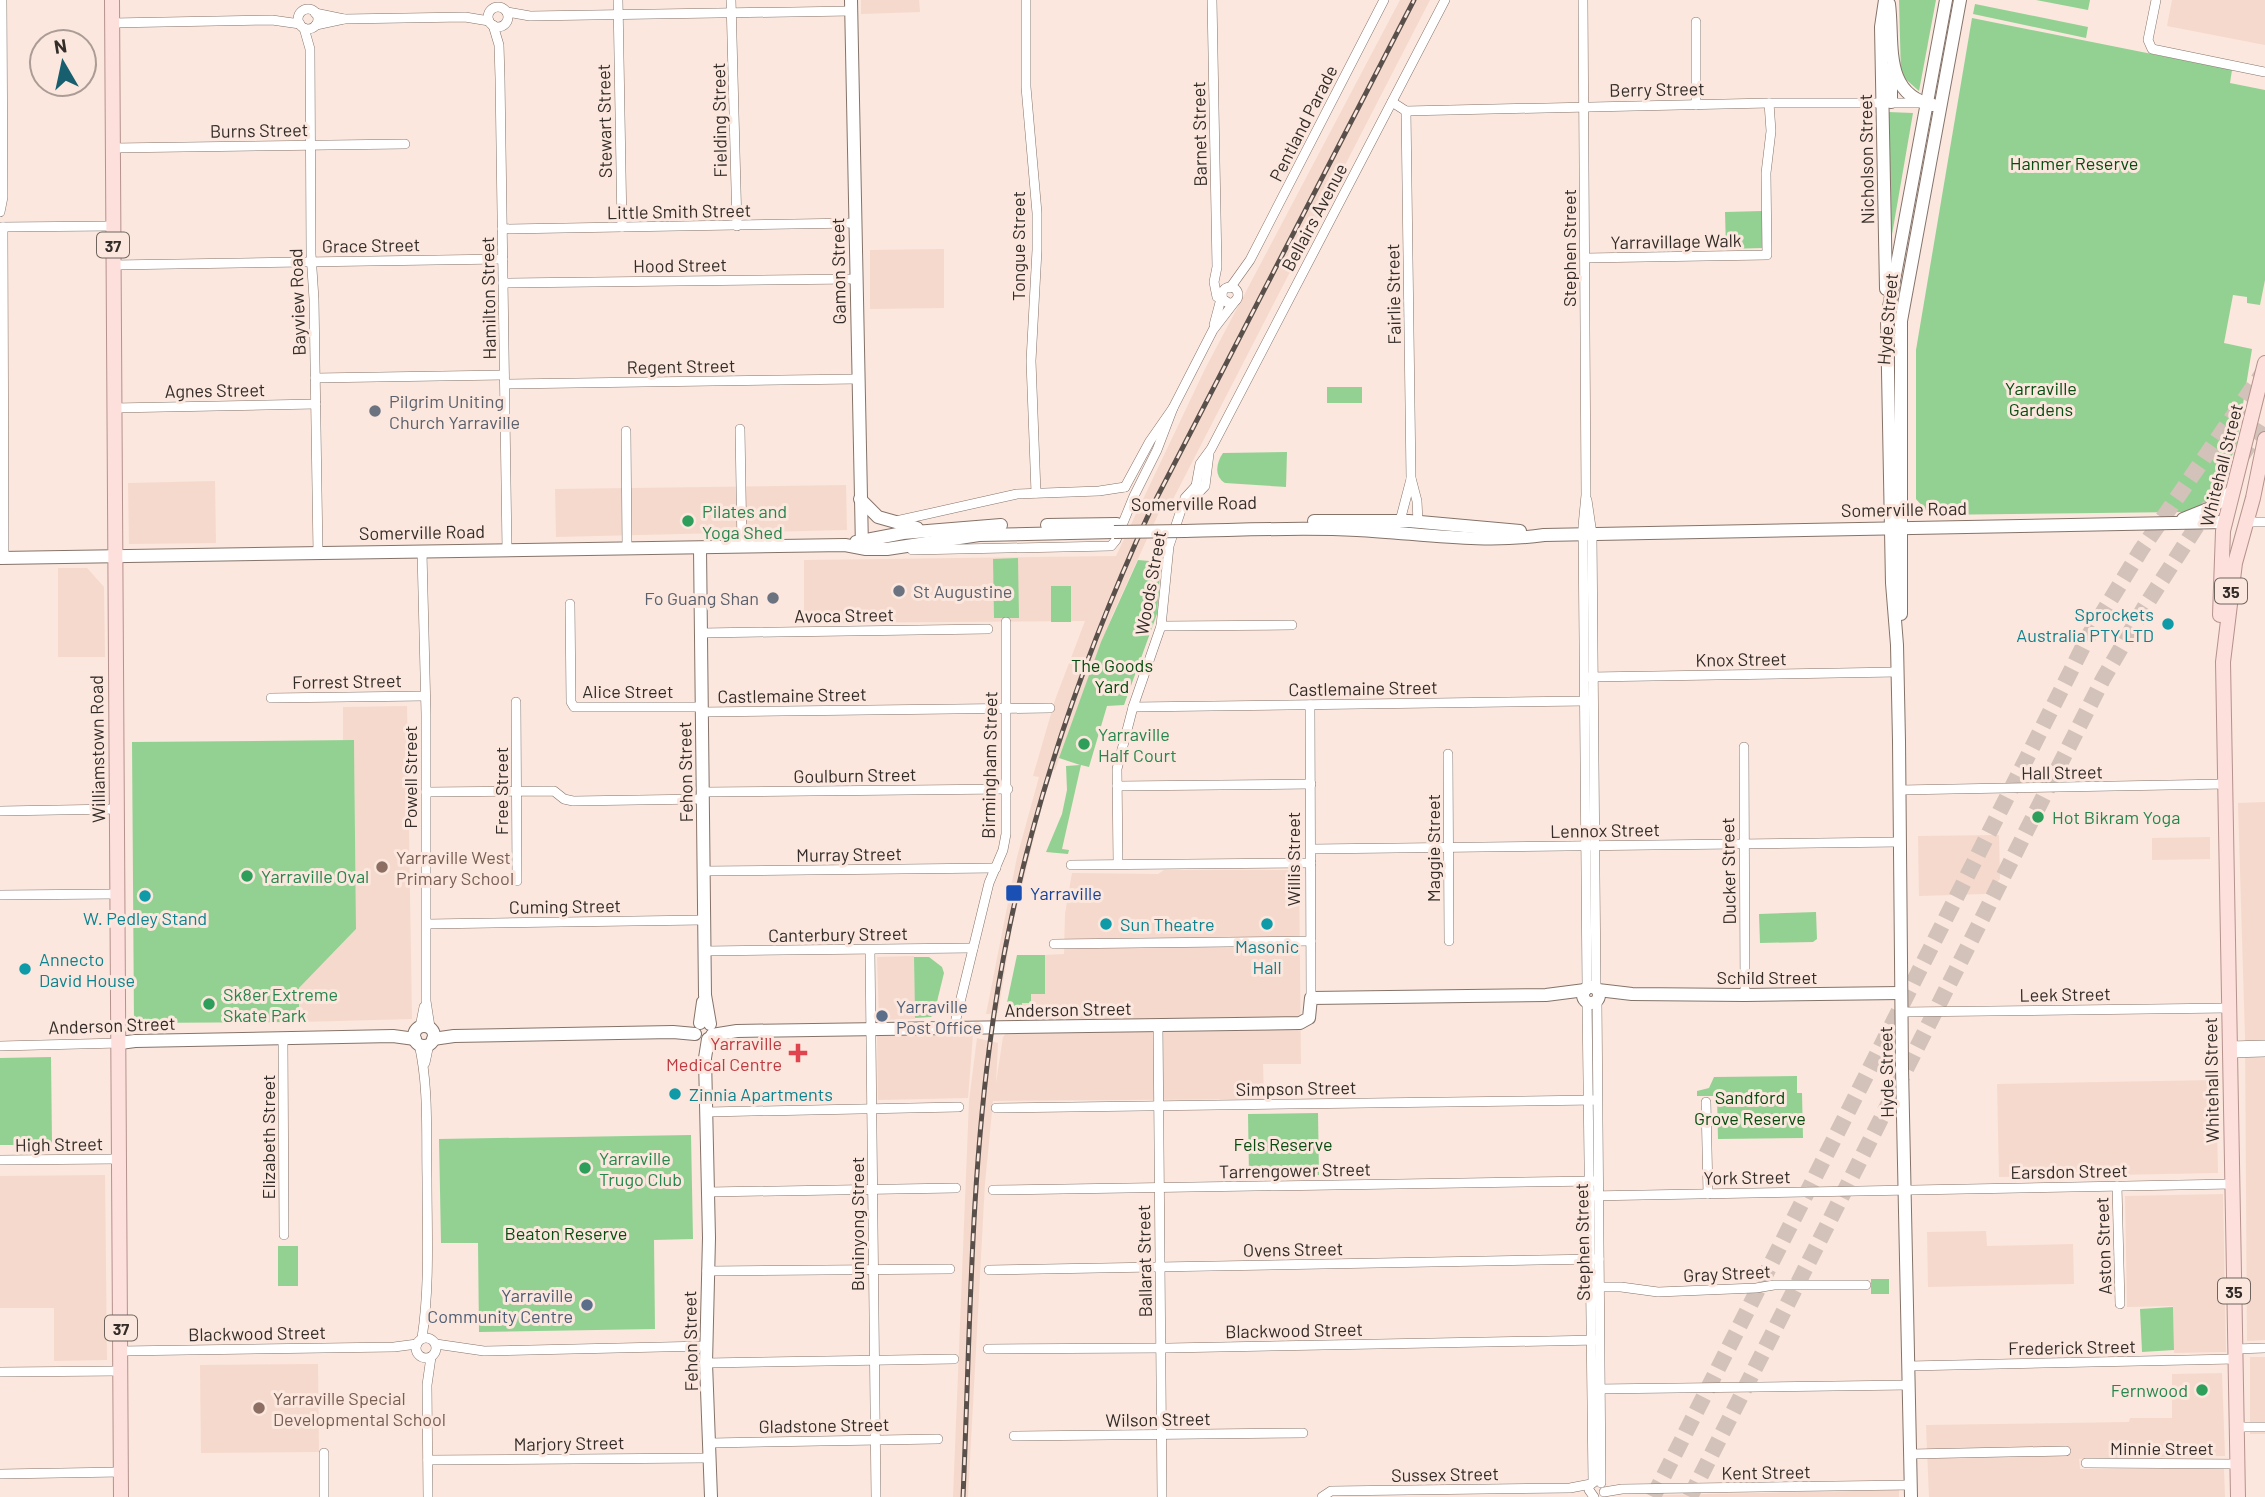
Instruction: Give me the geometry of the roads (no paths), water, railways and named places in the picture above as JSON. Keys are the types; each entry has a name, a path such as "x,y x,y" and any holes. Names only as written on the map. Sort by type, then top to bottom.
{"main road":[{"name":"Williamstown Road","path":"112,0 121,1497"},
{"name":"Whitehall Street","path":"2238,1497 2220,593 2225,523 2265,363"},
{"name":"Whitehall Street","path":"2223,662 2233,574 2265,439"},
{"name":"Somerville Road","path":"2225,523 2245,522"}],"street":[{"path":"0,212 3,197 2,0"},
{"path":"303,0 308,10 318,19 308,26"},
{"name":"Stewart Street","path":"618,0 622,227"},
{"name":"Fielding Street","path":"731,0 737,226"},
{"name":"Tongue Street","path":"1026,0 1026,87 1037,213 1031,361 1036,493"},
{"name":"Barnet Street","path":"1212,0 1217,267 1214,287 1215,294 1229,295 1217,267"},
{"name":"Pentland Parade","path":"1107,548 1116,540 1160,444 1173,408 1229,295 1250,260 1384,0"},
{"name":"Bellairs Avenue","path":"1200,487 1200,464 1211,449 1444,0"},
{"name":"Stephen Street","path":"1583,0 1596,1492"},
{"name":"Nicholson Street","path":"1887,0 1894,64 1899,81 1906,91 1925,103"},
{"name":"Nicholson Street","path":"1887,0 1881,27 1886,102 1887,317"},
{"name":"Hyde Street","path":"1897,529 1887,317 1946,0"},
{"name":"Hyde Street","path":"1911,1491 1898,672 1892,583 1897,529 1900,330 1907,277 1960,0"},
{"path":"2156,0 2149,43 2152,49 2265,72"},
{"path":"113,23 272,20 308,26 344,19 498,14 530,16 732,13 851,6"},
{"name":"Gamon Street","path":"851,6 862,544"},
{"path":"272,20 308,10 344,19"},
{"path":"308,10 299,18 308,26"},
{"name":"Hamilton Street","path":"498,14 507,550"},
{"path":"1696,22 1696,105"},
{"name":"Bayview Road","path":"308,26 318,553"},
{"path":"1886,102 1892,40"},
{"path":"1392,102 1406,111"},
{"name":"Berry Street","path":"1406,111 1769,103 1925,103"},
{"name":"Yarravillage Walk","path":"1585,258 1767,255 1766,173 1771,131 1769,103"},
{"path":"1925,103 1940,106"},
{"name":"Fairlie Street","path":"1406,111 1411,478 1418,505 1418,522"},
{"name":"Burns Street","path":"113,148 405,144"},
{"name":"Little Smith Street","path":"502,229 855,223"},
{"path":"2,558 1,227 114,226"},
{"name":"Grace Street","path":"113,265 503,259"},
{"name":"Hood Street","path":"503,283 856,279"},
{"name":"Pentland Parade","path":"1213,330 1229,295"},
{"name":"Regent Street","path":"315,378 858,379"},
{"name":"Agnes Street","path":"114,408 316,404"},
{"name":"Pentland Parade","path":"1125,487 1150,441 1173,408"},
{"path":"740,429 742,547"},
{"path":"626,431 627,548"},
{"name":"Fairlie Street","path":"1400,521 1411,478"},
{"name":"Somerville Road","path":"892,522 1014,494 1099,491 1125,487 1126,492 1134,496"},
{"name":"Woods Street","path":"1118,864 1117,769 1133,707 1161,626 1167,556 1185,522 1186,497 1200,487"},
{"path":"2162,524 2205,511 2232,491"},
{"path":"860,499 878,517 927,530"},
{"path":"1403,506 1418,505"},
{"path":"1400,521 1408,533 1418,522"},
{"name":"Somerville Road","path":"887,549 979,535 1185,522 1400,521 1544,535"},
{"name":"Somerville Road","path":"1185,522 1502,538 1588,534 2225,523"},
{"name":"Somerville Road","path":"2245,522 2265,522"},
{"name":"Somerville Road","path":"2,558 845,545 927,530 974,526 1116,528"},
{"name":"Somerville Road","path":"862,544 887,549 1107,548"},
{"name":"Fehon Street","path":"700,548 708,1192 706,1363 711,1497"},
{"name":"Powell Street","path":"422,552 427,924 424,1068 428,1497"},
{"name":"Alice Street","path":"570,604 573,707 702,710"},
{"name":"Birmingham Street","path":"954,1027 989,883 1006,834 1006,625"},
{"path":"1161,626 1292,625"},
{"name":"Avoca Street","path":"701,633 988,629"},
{"name":"Knox Street","path":"1589,677 1898,672"},
{"name":"Forrest Street","path":"271,698 425,696"},
{"name":"Castlemaine Street","path":"1133,707 1589,701"},
{"name":"Free Street","path":"516,702 517,881"},
{"name":"Willis Street","path":"1310,705 1310,1013"},
{"name":"Castlemaine Street","path":"702,710 1050,708"},
{"name":"Ducker Street","path":"1744,747 1745,995"},
{"name":"Maggie Street","path":"1448,754 1449,941"},
{"path":"1117,786 1311,784"},
{"name":"Hall Street","path":"1900,790 2225,784"},
{"name":"Goulburn Street","path":"426,792 554,791 564,799 573,801 1008,789"},
{"path":"0,811 117,809"},
{"name":"Lennox Street","path":"1311,849 1900,842"},
{"path":"1071,865 1311,863"},
{"name":"Murray Street","path":"704,871 996,868"},
{"path":"0,895 118,894"},
{"name":"Cuming Street","path":"427,924 704,920"},
{"path":"1054,944 1311,942"},
{"name":"Canterbury Street","path":"704,951 973,948"},
{"name":"Buninyong Street","path":"870,950 876,1497"},
{"name":"Schild Street","path":"1311,998 1901,993"},
{"name":"Leek Street","path":"1902,1012 2229,1008"},
{"name":"Anderson Street","path":"0,1046 424,1035 1300,1023 1307,1020 1310,1013"},
{"name":"Ballarat Street","path":"1158,1025 1162,1497"},
{"name":"Elizabeth Street","path":"283,1039 284,1235"},
{"path":"2230,1049 2265,1045"},
{"path":"2230,1049 2265,1052"},
{"name":"Simpson Street","path":"996,1108 1593,1100"},
{"path":"1706,1102 1708,1194"},
{"path":"707,1112 959,1107"},
{"name":"High Street","path":"0,1160 120,1158"},
{"name":"Tarrengower Street","path":"992,1190 1593,1181"},
{"name":"Earsdon Street","path":"1906,1190 2232,1184"},
{"name":"Aston Street","path":"2117,1186 2120,1304"},
{"path":"708,1192 956,1188"},
{"name":"York Street","path":"1593,1196 1906,1190"},
{"name":"Ovens Street","path":"989,1270 1594,1260"},
{"path":"707,1271 950,1269"},
{"name":"Gray Street","path":"1594,1287 1621,1287 1658,1292 1774,1285 1866,1285"},
{"name":"Blackwood Street","path":"988,1349 1595,1340"},
{"name":"Blackwood Street","path":"121,1351 394,1348 484,1351 706,1346"},
{"name":"Frederick Street","path":"1909,1366 2235,1354 2265,1348"},
{"path":"706,1363 954,1359"},
{"path":"0,1372 121,1371"},
{"path":"1595,1389 1909,1385"},
{"path":"2237,1427 2265,1427"},
{"name":"Wilson Street","path":"1014,1436 1303,1433"},
{"name":"Gladstone Street","path":"710,1443 938,1439"},
{"path":"1910,1454 2066,1451"},
{"path":"324,1453 324,1497"},
{"name":"Marjory Street","path":"428,1460 710,1458"},
{"name":"Minnie Street","path":"2086,1463 2238,1464"},
{"path":"0,1474 121,1472"},
{"name":"Sussex Street","path":"1322,1497 1331,1491 1570,1488 1596,1492"},
{"name":"Kent Street","path":"1596,1492 1622,1489 1911,1491"}],"tunnel":[{"path":"1653,1497 2089,635 2141,550 2262,374"},
{"path":"1690,1497 2103,679 2144,608 2265,420"}],"railway":[{"path":"963,1497 979,1145 992,1028 1017,894 1052,762 1098,634 1151,509 1414,0"}],"place":[{"name":"Pilgrim Uniting Church Yarraville","path":"375,411"},
{"name":"Pilates and Yoga Shed","path":"688,521"},
{"name":"St Augustine","path":"899,591"},
{"name":"Fo Guang Shan","path":"773,598"},
{"name":"Sprockets Australia PTY LTD","path":"2168,624"},
{"name":"Yarraville Half Court","path":"1084,744"},
{"name":"Hot Bikram Yoga","path":"2038,817"},
{"name":"Yarraville West Primary School","path":"382,867"},
{"name":"Yarraville Oval","path":"247,876"},
{"name":"Yarraville","path":"1014,893"},
{"name":"W. Pedley Stand","path":"145,896"},
{"name":"Sun Theatre","path":"1106,924"},
{"name":"Masonic Hall","path":"1267,924"},
{"name":"Annecto David House","path":"25,969"},
{"name":"Sk8er Extreme Skate Park","path":"209,1004"},
{"name":"Yarraville Post Office","path":"882,1016"},
{"name":"Yarraville Medical Centre","path":"798,1053"},
{"name":"Zinnia Apartments","path":"675,1094"},
{"name":"Yarraville Trugo Club","path":"585,1168"},
{"name":"Yarraville Community Centre","path":"587,1305"},
{"name":"Fernwood","path":"2202,1390"},
{"name":"Yarraville Special Developmental School","path":"259,1408"}],"park label":[{"name":"Hanmer Reserve","path":"2074,163"},
{"name":"Yarraville Gardens","path":"2041,398"},
{"name":"The Goods Yard","path":"1112,675"},
{"name":"Sandford Grove Reserve","path":"1750,1107"},
{"name":"Fels Reserve","path":"1283,1144"},
{"name":"Beaton Reserve","path":"566,1233"}]}
